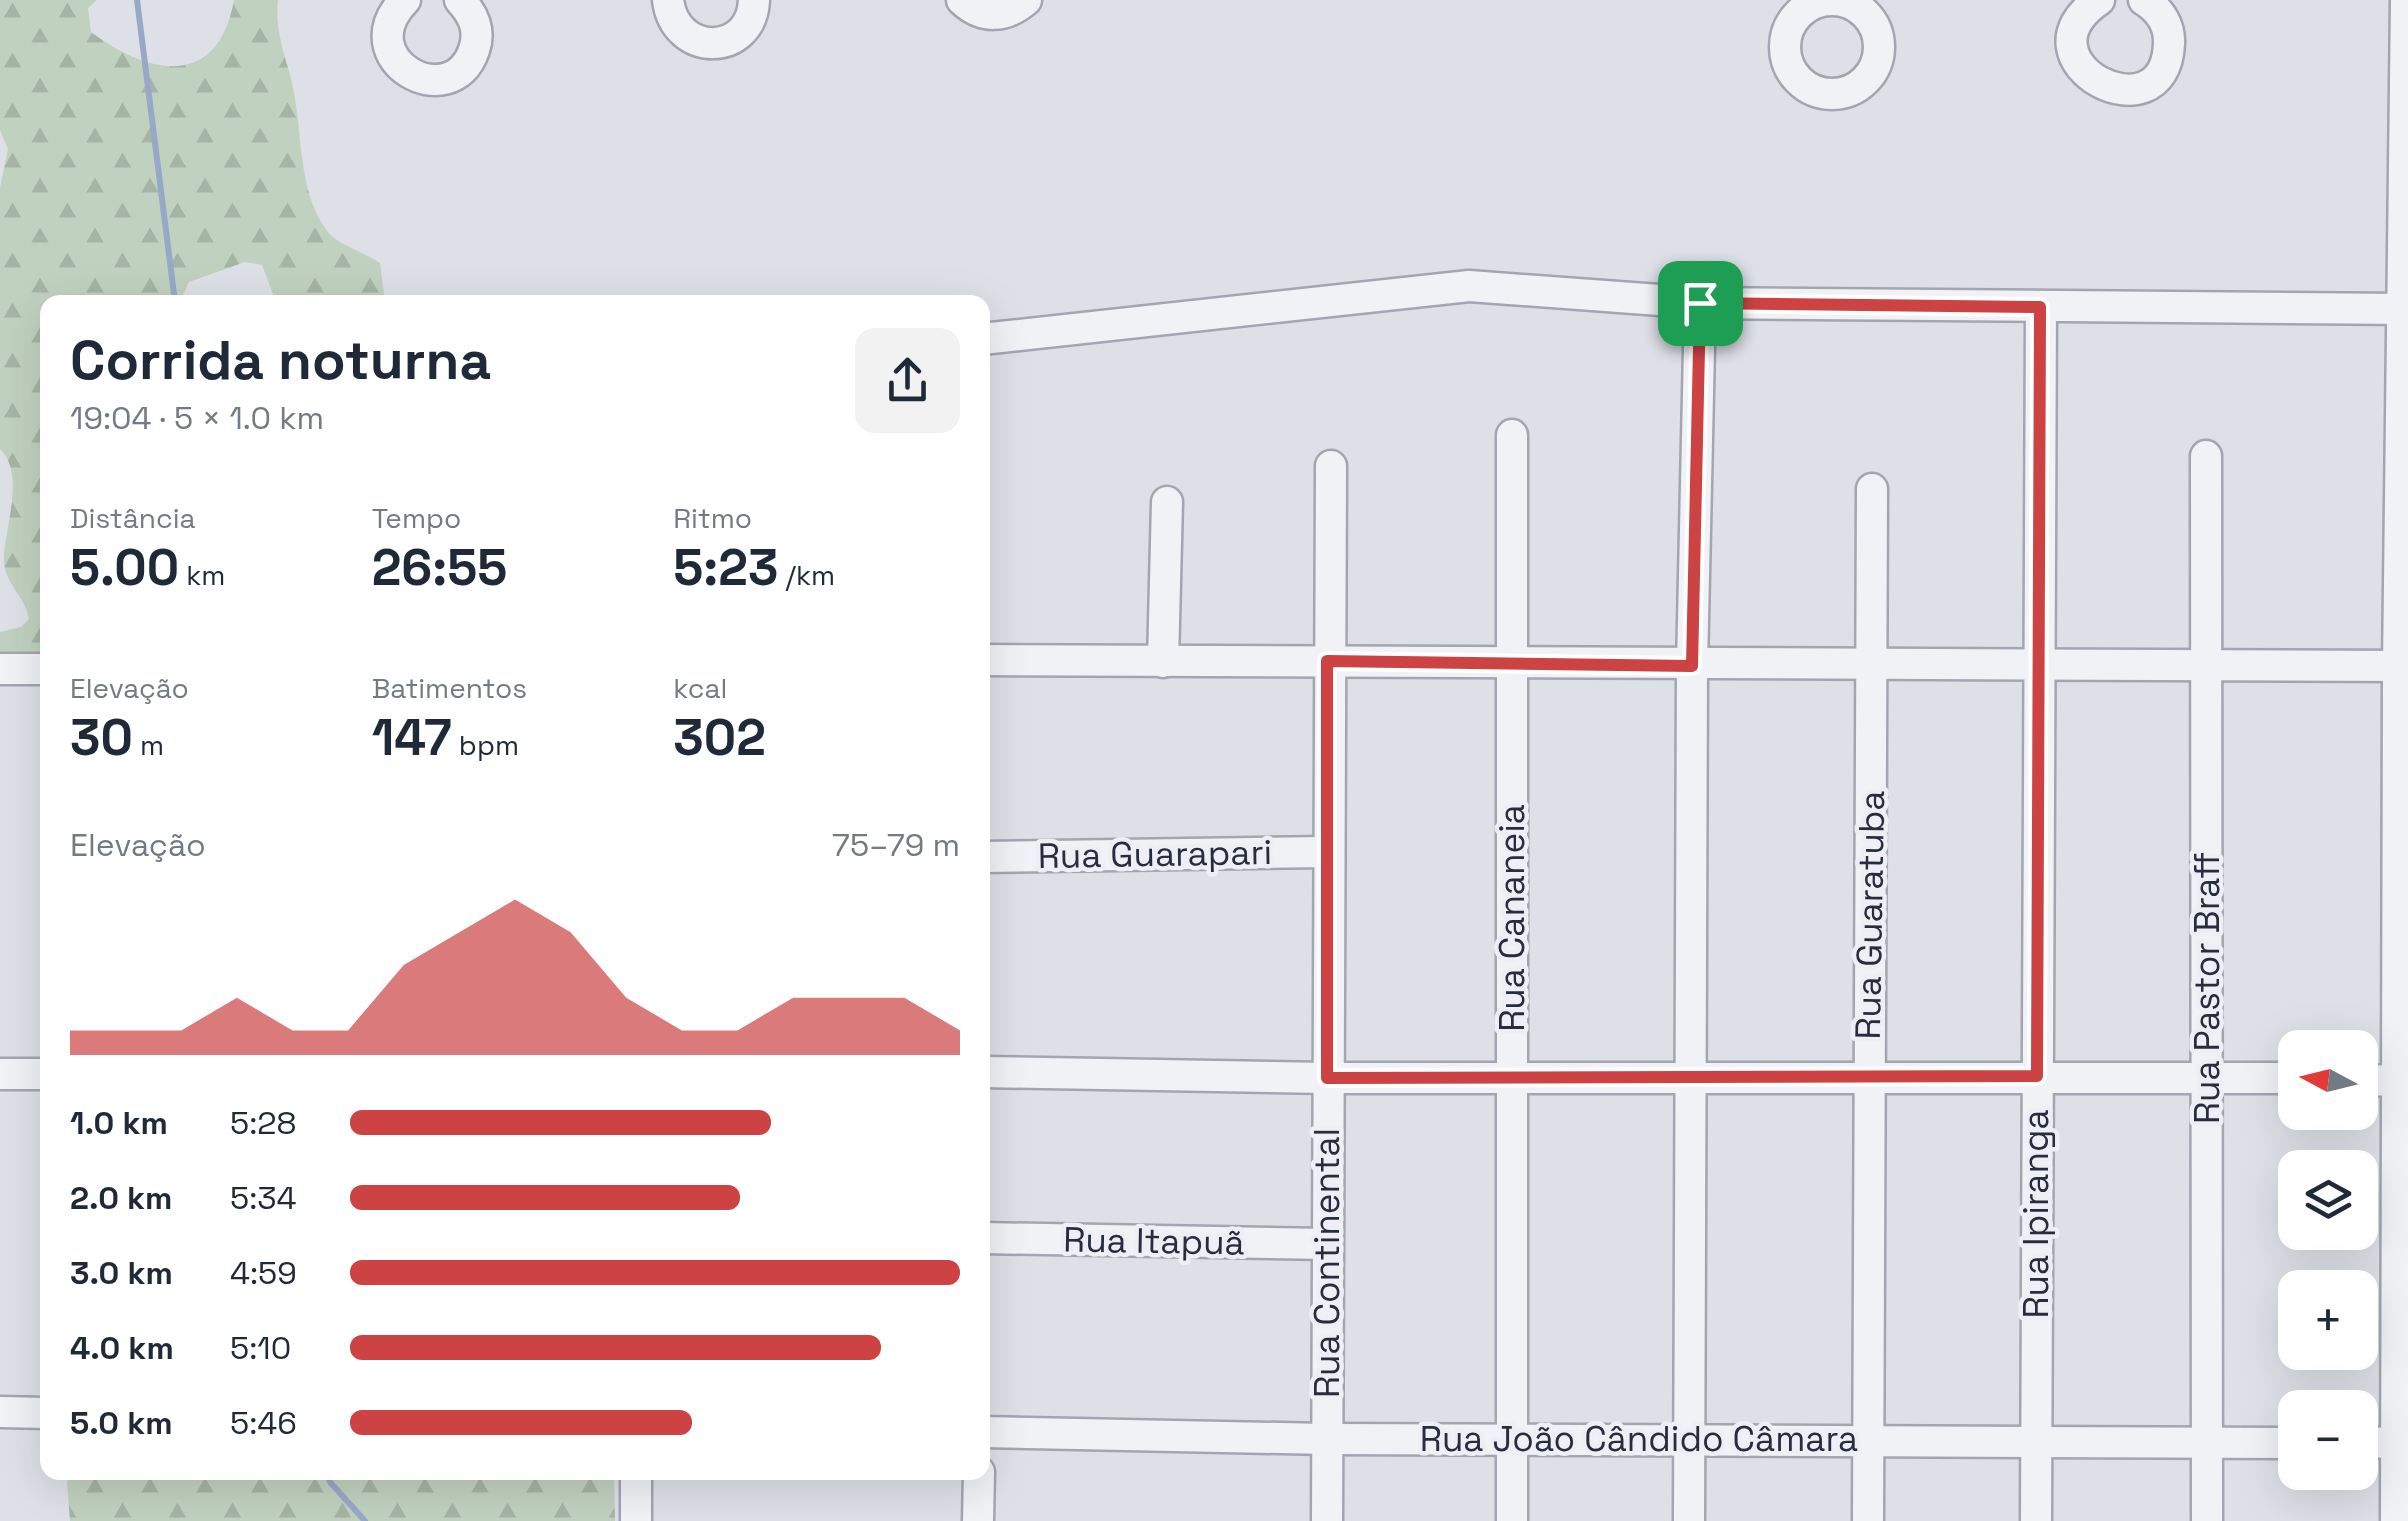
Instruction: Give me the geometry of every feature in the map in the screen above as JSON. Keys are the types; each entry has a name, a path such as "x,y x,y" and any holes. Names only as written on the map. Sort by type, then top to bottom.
{"street":[{"path":"405,0 390,22 390,50 407,73 435,80 462,69 476,42 471,12 460,0"},
{"path":"668,0 678,28 702,43 716,44 741,32 750,21 754,0"},
{"path":"962,0 983,14 998,15 1026,0"},
{"path":"2099,0 2078,21 2074,53 2091,80 2121,91 2150,82 2168,56 2167,25 2144,0"},
{"path":"2396,1521 2403,1442 2406,0"},
{"path":"990,337 1469,286 1700,303 2405,308"},
{"path":"1689,1521 1694,1076 1692,666 1700,303"},
{"name":"Rua Ipiranga","path":"2036,1521 2040,307"},
{"name":"Rua Cananeia","path":"1512,435 1512,1521"},
{"name":"Rua Pastor Braff","path":"2206,456 2207,1521"},
{"name":"Rua Continental","path":"1327,1521 1327,661 1331,466"},
{"name":"Rua Guaratuba","path":"1868,1521 1872,489"},
{"path":"1163,662 1167,502"},
{"path":"990,660 1512,666 1872,662 2403,666"},
{"path":"0,669 40,669"},
{"name":"Rua Guarapari","path":"990,857 1328,852"},
{"path":"990,1072 1327,1078 2278,1078"},
{"path":"0,1074 40,1074"},
{"path":"2378,1080 2403,1081"},
{"name":"Rua Itapuã","path":"990,1238 1326,1244"},
{"path":"0,1412 40,1412"},
{"name":"Rua João Cândido Câmara","path":"990,1432 1327,1439 1868,1438 2036,1444 2278,1443"},
{"path":"2378,1443 2403,1442"},
{"path":"636,1480 636,1521"},
{"path":"978,1521 979,1480"}],"green space":[{"path":"0,0 97,0 88,8 91,32 136,58 179,66 197,61 213,49 226,29 234,0 278,0 279,29 310,197 333,237 380,263 384,295 273,295 262,265 245,262 189,282 183,295 40,295 40,669 0,674 0,632 21,627 29,619 4,565 13,485 7,459 0,449 0,188 8,149 0,130"},
{"path":"614,1480 615,1521 70,1521 67,1482"}],"waterway":[{"path":"137,0 174,295"},
{"path":"329,1480 365,1521"}],"route":[{"path":"1700,303 2040,307 2037,1076 1327,1078 1327,661 1692,666 1700,303"}]}
